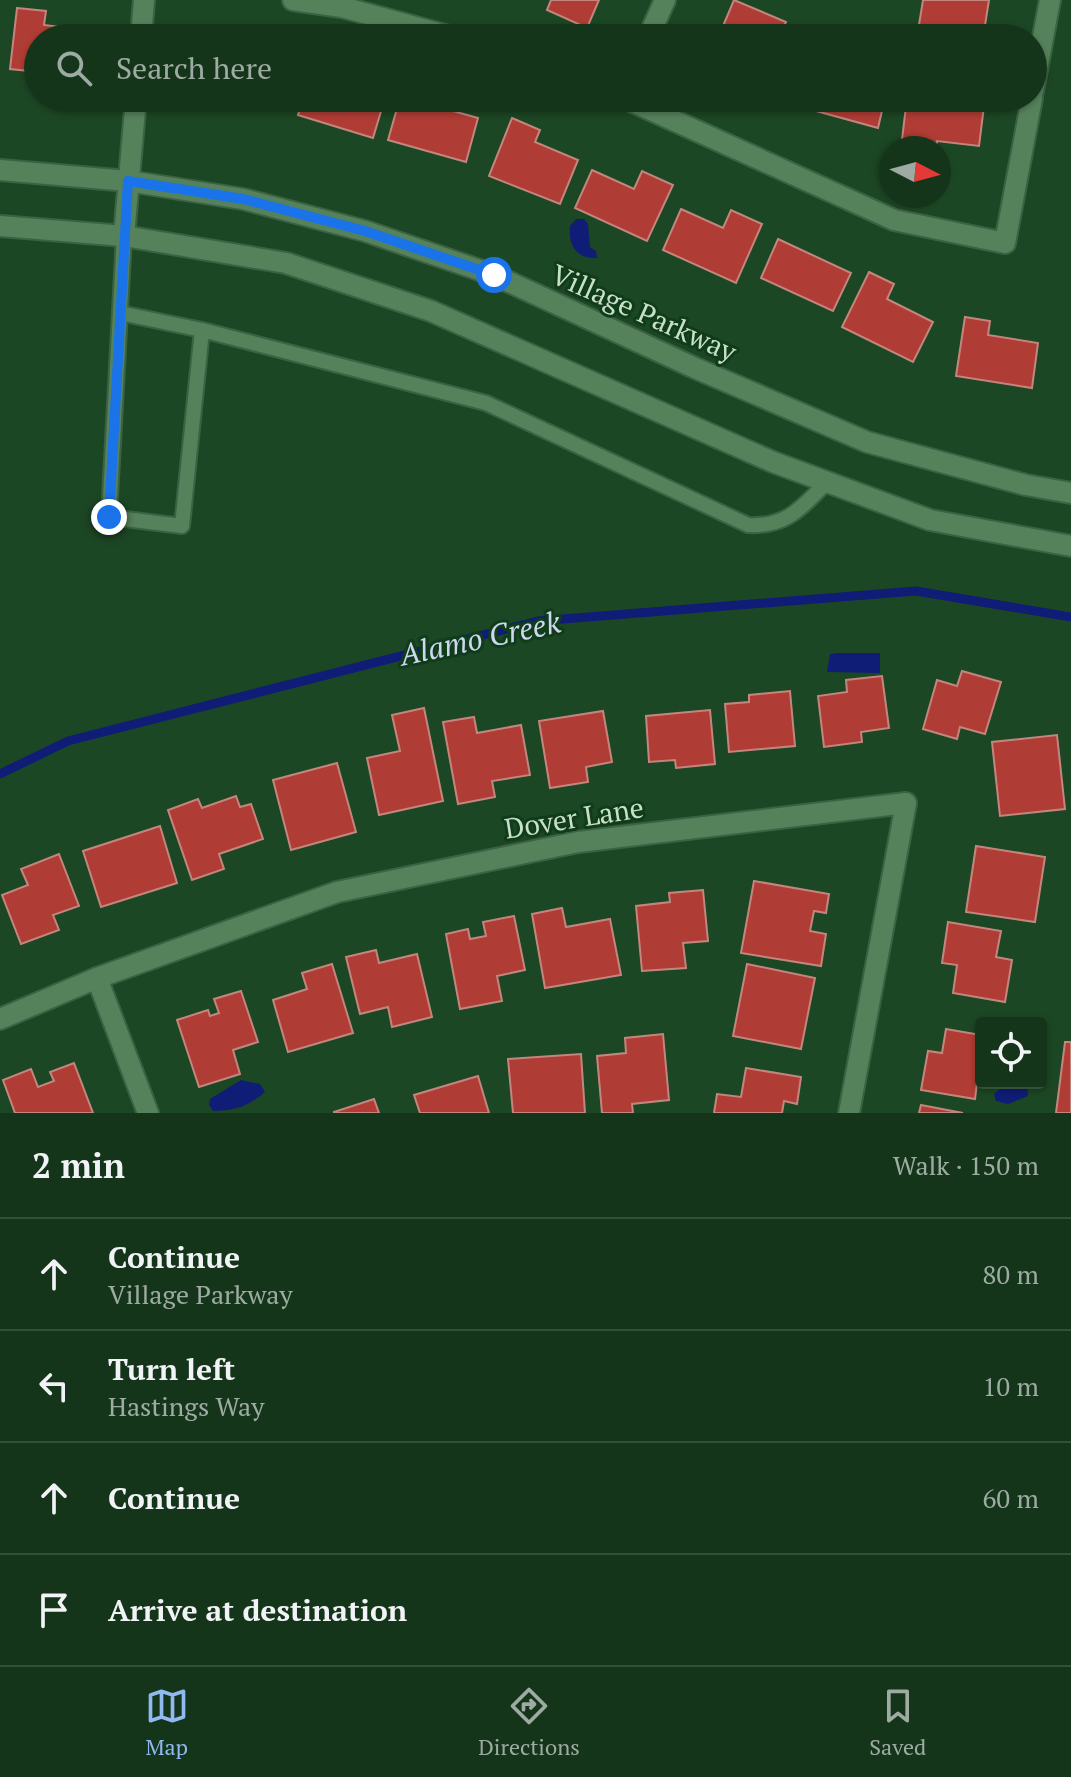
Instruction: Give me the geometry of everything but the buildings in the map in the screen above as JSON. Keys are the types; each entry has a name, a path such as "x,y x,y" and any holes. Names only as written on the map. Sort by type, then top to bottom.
{"street":[{"path":"142,24 144,0"},
{"path":"293,0 343,4 409,24"},
{"path":"654,24 665,0"},
{"path":"1046,24 1050,0"},
{"path":"1063,0 1071,1"},
{"path":"124,236 135,112"},
{"path":"655,112 894,220 1005,243 1029,112"},
{"name":"Village Parkway","path":"0,170 128,181 243,199 365,231 494,275 695,368 867,442 1026,485 1071,493"},
{"path":"0,226 124,236 286,263 431,311 773,462 930,520 1071,546"},
{"name":"Dover Lane","path":"97,978 337,892 578,842 906,803 849,1113"},
{"path":"0,1019 97,978 148,1113"}],"lane":[{"path":"124,236 109,517 182,526 202,330"},
{"path":"120,313 202,330 486,403 748,525 766,526 783,521 799,511 827,482"}],"shaded area":[{"path":"576,219 584,219 588,224 590,247 596,251 597,258 584,256 572,245 570,226"},
{"path":"880,653 880,673 827,672 830,654"},
{"path":"241,1080 260,1084 265,1092 241,1107 213,1111 209,1105 210,1099"},
{"path":"1000,1089 1027,1089 1028,1096 1008,1104 996,1101 994,1094"}],"waterway":[{"name":"Alamo Creek","path":"0,774 68,741 538,621 916,591 1071,617"}],"route":[{"path":"109,517 128,181 243,199 365,231 494,275"}]}
